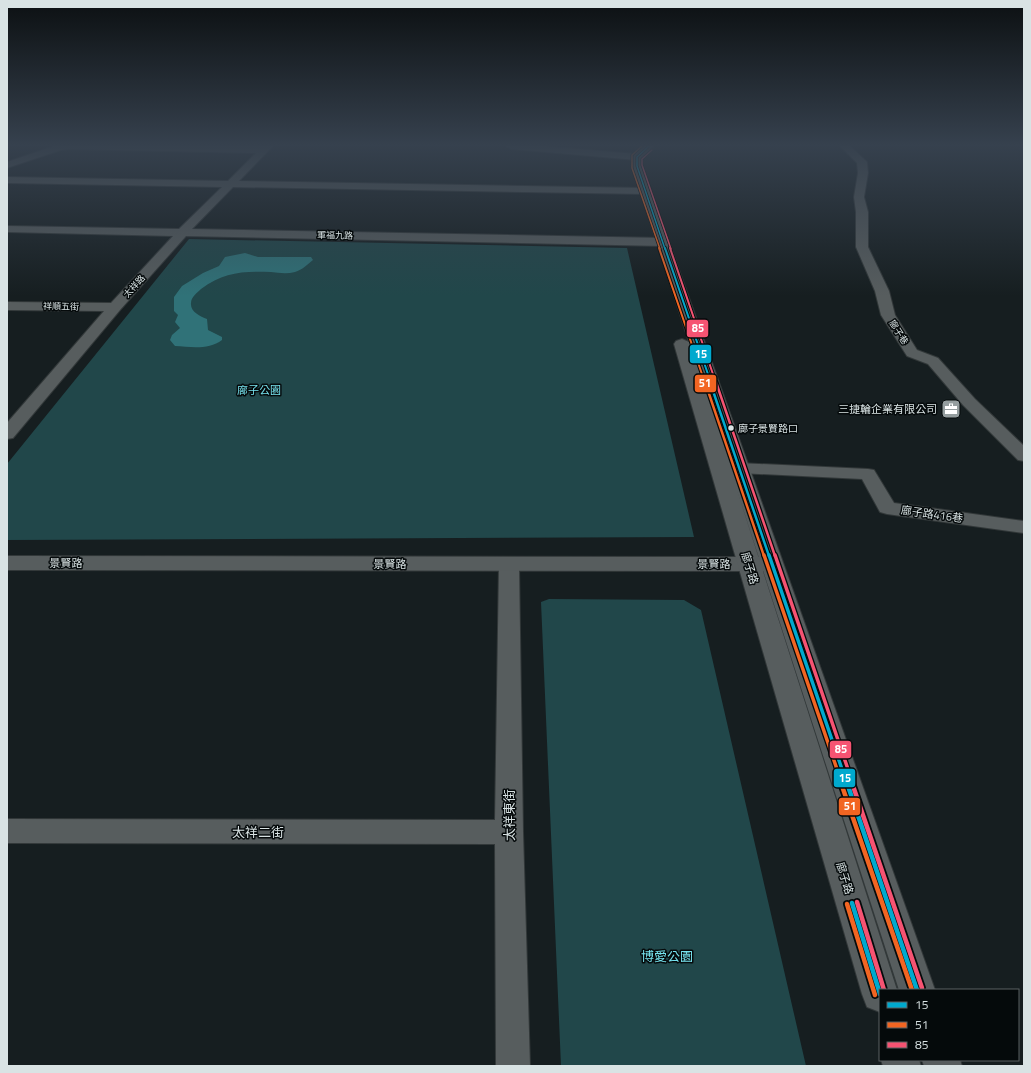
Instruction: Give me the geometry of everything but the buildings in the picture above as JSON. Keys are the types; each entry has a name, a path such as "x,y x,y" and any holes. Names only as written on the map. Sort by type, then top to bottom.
{"main road":[{"name":"廍子路","path":"641,196 774,564 918,989"},
{"name":"廍子路","path":"657,242 749,564 879,991"},
{"name":"景賢路","path":"7,563 774,564"}],"street":[{"name":"太祥路","path":"7,434 115,307 183,232 218,196"},
{"name":"廍子巷","path":"859,196 862,212 862,247 882,292 888,315 912,353 932,361 969,402 1024,456"},
{"name":"軍福九路","path":"7,229 657,242"},
{"name":"祥順五街","path":"7,306 115,307"},
{"name":"廍子路416巷","path":"739,468 868,474 887,508 1024,527"},
{"name":"太祥東街","path":"509,564 509,832 513,1066"},
{"name":"太祥二街","path":"7,831 509,832"}],"green space":[{"name":"廍子公園","path":"189,239 627,248 694,537 7,540 7,464"},
{"name":"博愛公園","path":"549,599 684,600 701,610 806,1066 561,1066 541,602"}],"shaded area":[{"path":"245,253 258,257 311,257 313,260 295,272 243,272 226,276 209,283 194,295 191,301 191,306 196,313 207,319 208,330 222,337 222,340 206,347 175,346 170,340 172,335 180,328 175,322 178,315 174,311 174,297 182,286 203,273 219,266 225,257"}],"transit line":[{"name":"51","path":"642,196 912,989"},
{"name":"15","path":"647,196 917,989"},
{"name":"85","path":"653,196 922,988"},
{"name":"85","path":"857,902 884,989"},
{"name":"15","path":"852,903 879,991"},
{"name":"51","path":"847,904 875,995"}],"place":[{"name":"三捷輪企業有限公司","path":"951,409"},
{"name":"廍子景賢路口","path":"731,428"}]}
